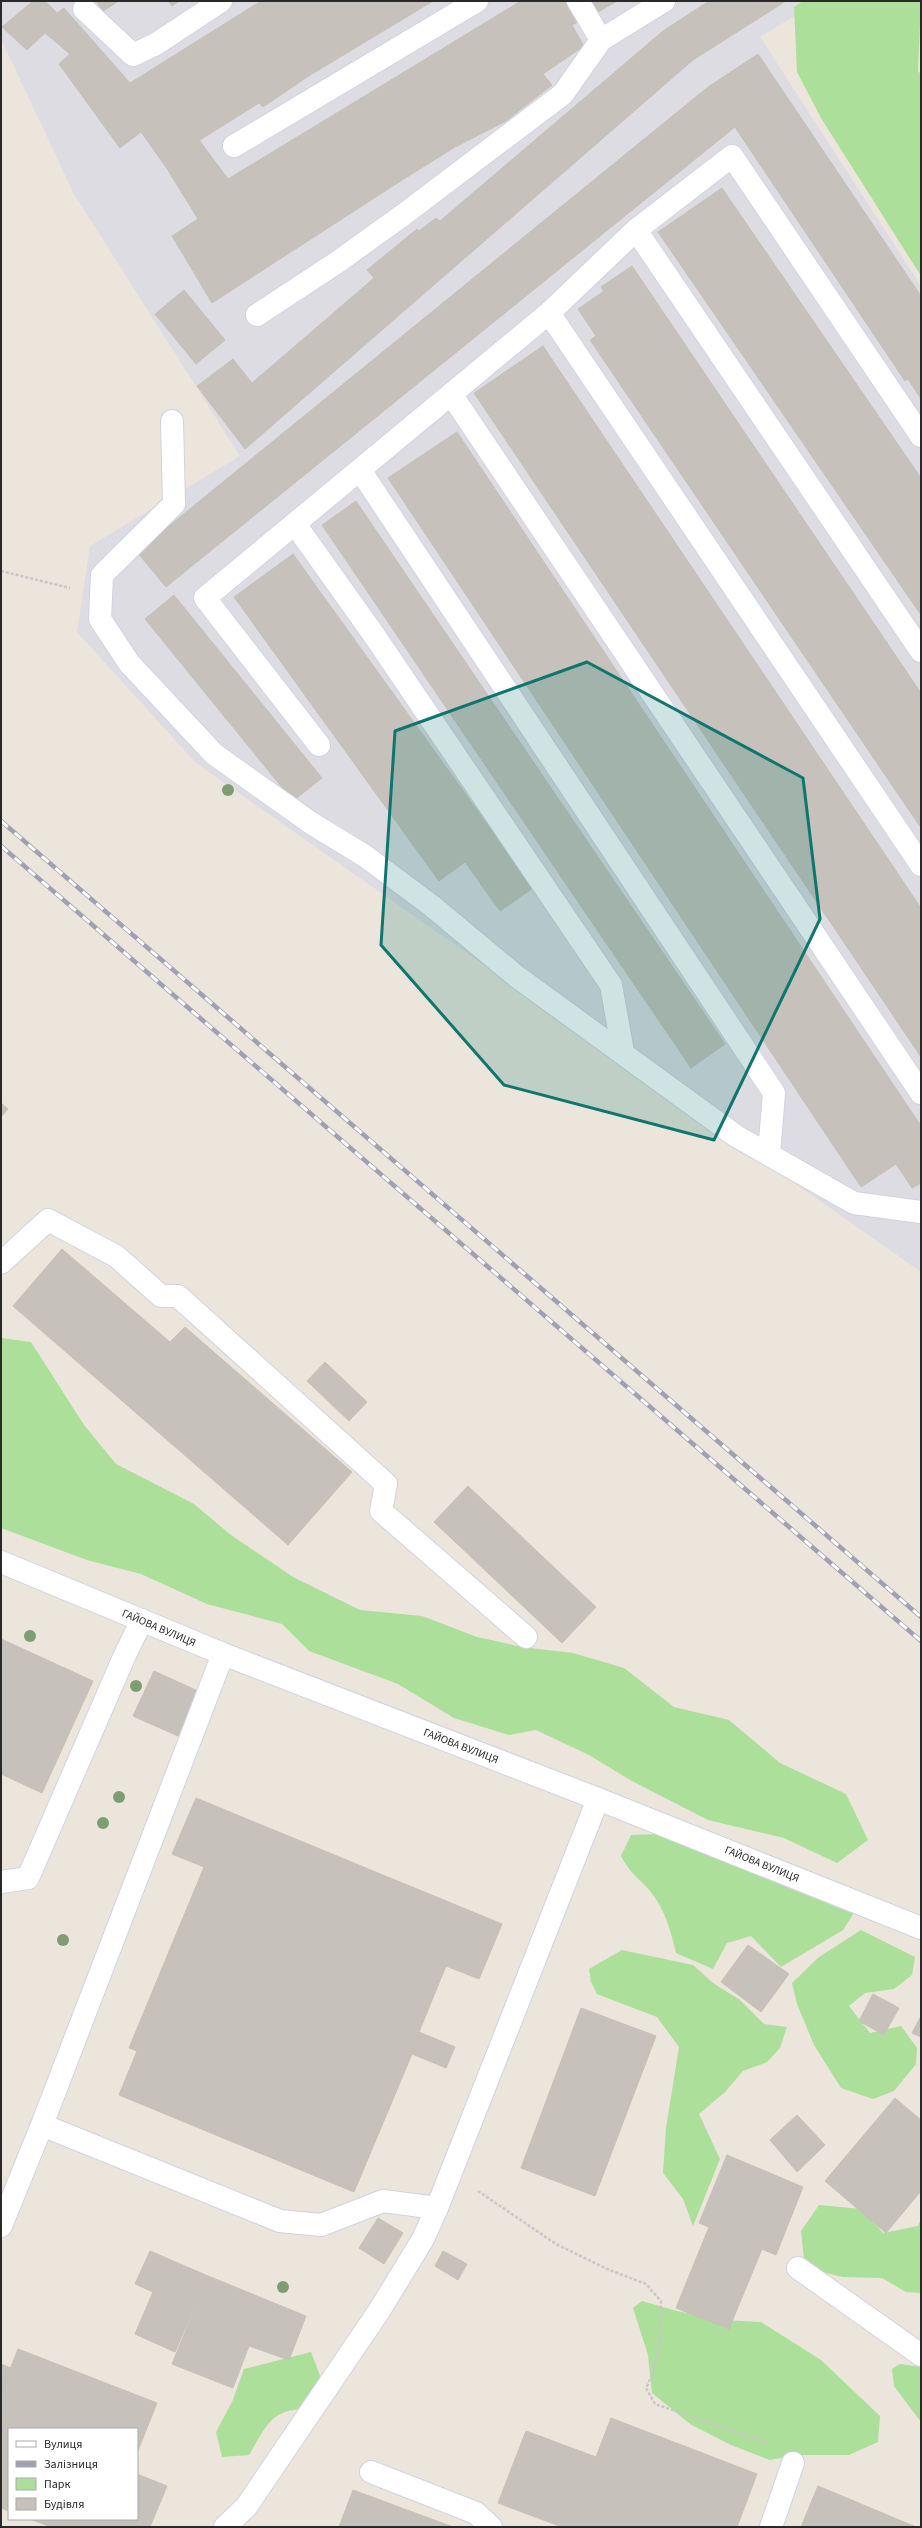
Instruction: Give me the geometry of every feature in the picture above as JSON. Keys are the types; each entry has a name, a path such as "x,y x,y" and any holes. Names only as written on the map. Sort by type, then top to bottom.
{"street":[{"path":"84,9 132,55 156,44 221,1"},
{"path":"234,146 477,1"},
{"path":"578,1 602,40"},
{"path":"257,315 378,233 563,94 602,40 664,1"},
{"path":"320,745 205,598 549,313 636,230 732,156 921,436"},
{"path":"636,230 921,651"},
{"path":"549,313 921,865"},
{"path":"451,394 921,1093"},
{"path":"172,421 174,504 102,575 100,619 129,663 214,754 311,823 365,856 432,906 516,976 623,1052 736,1136 854,1203 921,1212"},
{"path":"360,470 774,1093 769,1154"},
{"path":"295,524 611,985 623,1052"},
{"path":"1,1263 48,1220 116,1256 161,1296 178,1296 386,1484 381,1512 526,1637"},
{"name":"ГАЙОВА ВУЛИЦЯ","path":"1,1562 223,1654 598,1799 921,1928"},
{"path":"1,1882 28,1878 124,1657 142,1620"},
{"path":"1,2226 42,2125 223,1654"},
{"path":"225,2527 246,2507 379,2311 423,2239 437,2208 598,1799"},
{"path":"42,2125 280,2221 321,2225 383,2201 437,2208"},
{"path":"798,2268 921,2355"},
{"path":"771,2527 793,2463"},
{"path":"372,2472 476,2513 491,2527"}],"path":[{"path":"1,571 101,596"},
{"path":"450,2172 556,2244 607,2269 646,2284 661,2301 660,2340 653,2373 646,2388 655,2404 764,2441 793,2463"}],"highlighted area":[{"path":"587,662 803,778 820,919 714,1140 504,1085 381,945 395,731"}],"shaded area":[{"path":"1,1 820,1 760,37 921,286 921,1272 196,763 77,632 90,546 240,456 74,194 1,39"}],"green space":[{"path":"803,1 921,1 918,71 921,74 921,276 821,118 797,72 794,7"},
{"path":"1,1338 31,1342 84,1425 116,1464 194,1504 231,1535 293,1577 360,1610 422,1616 477,1637 522,1647 573,1653 624,1668 674,1707 729,1720 780,1763 846,1794 868,1840 837,1863 784,1838 708,1820 630,1780 589,1755 536,1730 509,1735 454,1718 398,1684 309,1651 282,1624 207,1604 141,1574 87,1560 1,1528"},
{"path":"686,1833 857,1908 843,1930 781,1967 751,1936 727,1943 713,1969 676,1953 664,1913 651,1892 628,1868 621,1856 631,1835"},
{"path":"861,1930 915,1957 912,1975 894,1989 865,1993 849,2006 870,2033 901,2026 917,2048 916,2064 894,2091 873,2099 841,2088 814,2045 797,2004 792,1983 819,1957"},
{"path":"622,1950 693,1965 713,1983 740,2000 764,2024 787,2027 780,2048 767,2062 743,2071 725,2092 699,2114 720,2159 693,2226 683,2199 663,2173 666,2128 679,2047 657,2017 597,1994 591,1982 589,1969"},
{"path":"819,2205 862,2209 883,2233 918,2226 921,2219 921,2293 906,2292 882,2278 843,2277 805,2268 801,2231"},
{"path":"642,2301 677,2311 723,2320 761,2322 821,2360 880,2416 878,2442 849,2455 797,2455 770,2460 731,2445 690,2424 652,2393 648,2355 633,2308"},
{"path":"311,2352 322,2381 316,2410 290,2410 281,2414 267,2425 249,2455 222,2457 216,2432 232,2402 244,2369"},
{"path":"900,2364 921,2367 921,2422 894,2386 892,2369"}],"building":[{"path":"33,1 45,1 57,13 64,8 130,83 150,118 176,106 202,144 166,167 141,132 120,148 59,64 70,54 45,33 27,50 2,27"},
{"path":"96,1 119,1 103,11"},
{"path":"168,1 179,1 172,6"},
{"path":"261,1 433,1 307,77 263,107 259,103 200,140 176,106 150,118 130,83"},
{"path":"521,1 565,1 579,21 572,25 584,46 543,74 552,85 506,121 455,147 212,303 172,236 198,219 166,167 202,144 228,179"},
{"path":"592,1 617,1 598,12"},
{"path":"709,1 786,1 693,60 245,449 197,386 233,359 252,383 374,278 367,270 417,229 419,231 436,218 440,221 663,31"},
{"path":"758,54 921,296 921,370 905,381 708,87"},
{"path":"708,87 735,127 166,587 137,552"},
{"path":"722,188 921,478 921,615 658,232"},
{"path":"632,266 921,693 921,828 590,340 596,336 578,309 604,291 601,287"},
{"path":"184,290 225,340 196,364 155,314"},
{"path":"543,346 921,908 921,1057 474,393"},
{"path":"921,370 921,399 908,379"},
{"path":"457,432 921,1126 921,1183 912,1188 896,1164 861,1187 388,478"},
{"path":"356,501 725,1044 691,1068 322,525"},
{"path":"293,554 533,888 500,911 465,862 439,881 234,597"},
{"path":"174,595 322,778 293,801 145,619"},
{"path":"1,1103 8,1109 1,1117"},
{"path":"62,1249 170,1342 185,1327 352,1472 288,1545 13,1306"},
{"path":"325,1362 367,1402 349,1421 307,1381"},
{"path":"468,1486 596,1607 562,1643 434,1522"},
{"path":"1,1639 93,1681 42,1793 1,1774"},
{"path":"154,1671 198,1691 178,1736 133,1716"},
{"path":"196,1798 502,1924 479,1979 446,1966 419,2032 455,2047 446,2068 412,2054 354,2192 119,2095 137,2051 129,2048 204,1867 172,1854"},
{"path":"748,1945 789,1974 761,2012 721,1982"},
{"path":"873,1994 899,2008 884,2035 859,2021"},
{"path":"581,2008 656,2036 595,2196 521,2168"},
{"path":"921,2016 921,2037 912,2033"},
{"path":"895,2098 921,2120 921,2191 886,2233 825,2181"},
{"path":"797,2115 825,2145 797,2172 770,2140"},
{"path":"727,2155 803,2187 776,2255 699,2223"},
{"path":"378,2218 403,2233 384,2264 359,2248"},
{"path":"709,2227 762,2249 729,2329 676,2308"},
{"path":"150,2251 208,2276 175,2352 135,2334 153,2292 135,2284"},
{"path":"443,2251 467,2264 458,2280 435,2266"},
{"path":"208,2276 306,2316 289,2360 249,2346 233,2388 172,2364"},
{"path":"18,2349 157,2403 138,2450 138,2428 19,2428 1,2421 1,2393"},
{"path":"1,2364 11,2368 1,2393"},
{"path":"611,2418 757,2474 737,2527 562,2527 498,2503 526,2431 596,2457"},
{"path":"1,2421 19,2428 8,2428 8,2511 1,2508"},
{"path":"138,2474 167,2486 150,2527 69,2527 72,2520 138,2520"},
{"path":"818,2486 916,2527 801,2527"},
{"path":"353,2490 453,2527 339,2527"},
{"path":"33,2520 72,2520 69,2527 51,2527"}],"railway":[{"path":"1,821 921,1617"},
{"path":"1,846 921,1641"}]}
